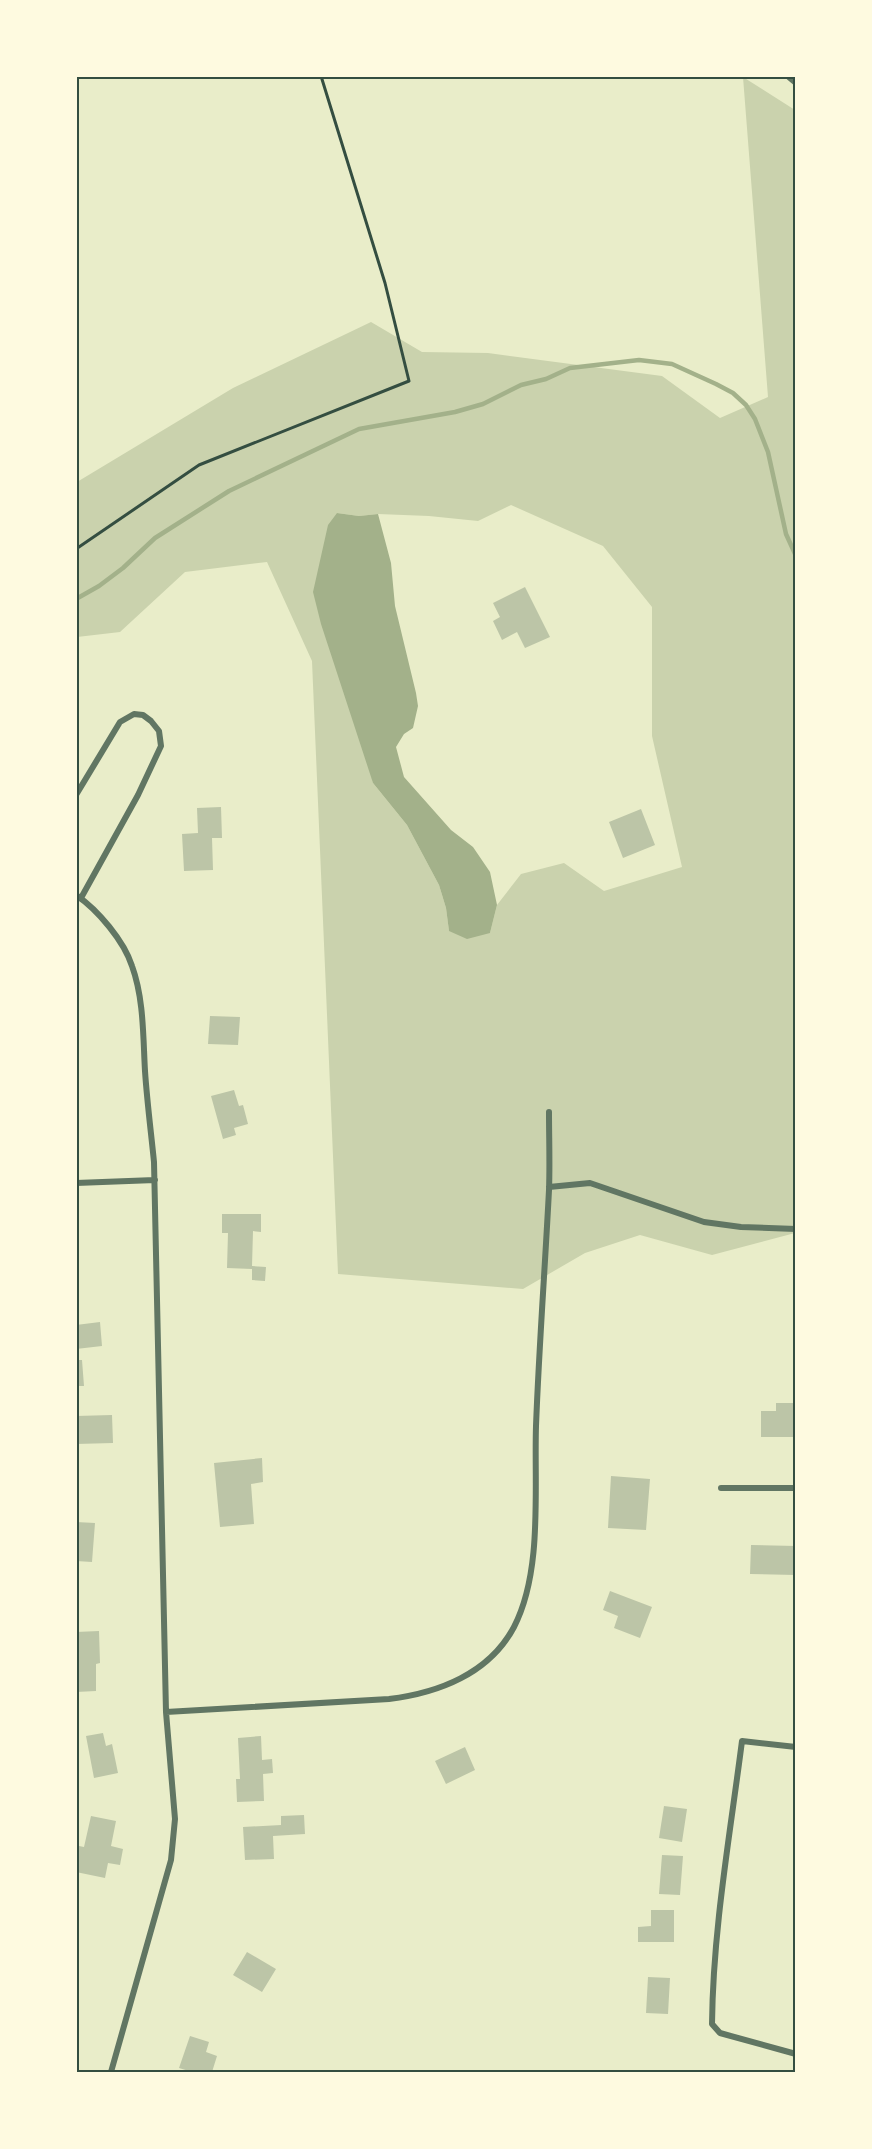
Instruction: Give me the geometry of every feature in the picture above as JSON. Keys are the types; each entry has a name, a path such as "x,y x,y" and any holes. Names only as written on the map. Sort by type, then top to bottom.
{"street":[{"path":"790,76 795,81"},
{"path":"76,795 120,722 134,714 143,715 151,721 159,731 161,746 138,795 79,897 111,930 132,966 144,1035 155,1180 166,1712 175,1819 171,1860 111,2073"},
{"path":"166,1712 389,1699 418,1695 462,1678 485,1662 513,1629 525,1602 532,1569 536,1425 549,1187 549,1113"},
{"path":"76,1183 155,1180"},
{"path":"549,1187 590,1183 704,1222 741,1227 795,1229"},
{"path":"721,1488 795,1488"},
{"path":"795,1747 742,1741 712,1989 712,2024 720,2034 795,2054"}],"path":[{"path":"76,549 199,465 409,381 385,283 321,76"}],"shaded area":[{"path":"743,77 795,110 795,1233 712,1255 640,1235 585,1253 523,1289 338,1274 312,661 267,562 185,572 120,632 77,637 77,482 233,388 371,322 422,352 488,353 662,376 720,418 768,397","holes":["511,505 603,546 652,607 652,736 682,867 604,891 564,863 521,874 497,905 490,933 449,931 446,908 439,885 407,825 373,783 337,513 359,516 378,514 429,516 478,521"]},
{"path":"337,513 359,516 378,514 391,563 395,606 418,706 413,728 404,734 396,747 404,777 451,830 473,847 490,872 497,905 490,933 467,939 449,931 446,908 439,885 407,825 373,783 321,624 313,592 328,525"}],"building":[{"path":"525,587 550,637 525,648 517,632 502,640 493,621 500,617 493,603"},
{"path":"221,807 222,838 212,838 213,870 184,871 182,834 198,833 197,808"},
{"path":"641,809 655,845 623,858 609,822"},
{"path":"210,1016 240,1017 238,1045 208,1044"},
{"path":"234,1090 239,1106 243,1105 248,1124 234,1128 236,1135 223,1139 211,1096"},
{"path":"222,1214 261,1214 261,1232 253,1231 252,1266 266,1267 265,1281 252,1280 252,1269 227,1268 228,1233 222,1233"},
{"path":"100,1322 102,1346 76,1349 76,1325"},
{"path":"76,1360 82,1360 84,1386 76,1386"},
{"path":"776,1403 796,1403 796,1437 761,1437 761,1411 776,1411"},
{"path":"112,1415 113,1443 76,1444 76,1416"},
{"path":"262,1458 263,1482 251,1484 254,1524 220,1527 214,1463"},
{"path":"611,1476 650,1479 646,1530 608,1528"},
{"path":"76,1522 95,1523 92,1562 76,1561"},
{"path":"751,1545 796,1546 796,1575 750,1574"},
{"path":"610,1591 652,1607 640,1638 614,1628 618,1616 603,1610"},
{"path":"99,1631 100,1663 96,1664 96,1691 76,1692 76,1632"},
{"path":"103,1733 106,1746 112,1744 118,1773 94,1778 86,1736"},
{"path":"261,1736 262,1760 272,1759 273,1773 263,1774 264,1801 237,1802 236,1779 240,1779 238,1738"},
{"path":"465,1747 475,1770 446,1784 435,1761"},
{"path":"664,1806 687,1809 682,1842 659,1838"},
{"path":"304,1815 305,1834 273,1836 274,1859 245,1860 243,1827 281,1825 281,1816"},
{"path":"91,1816 116,1821 111,1846 123,1849 120,1865 108,1863 105,1878 76,1872 79,1846 84,1847"},
{"path":"662,1855 683,1856 680,1895 659,1894"},
{"path":"651,1910 674,1910 674,1942 638,1942 638,1927 651,1926"},
{"path":"247,1952 276,1969 262,1992 233,1975"},
{"path":"648,1977 670,1978 668,2014 646,2013"},
{"path":"190,2036 209,2042 206,2052 217,2056 212,2072 192,2072 179,2068"}],"waterway":[{"path":"76,599 99,586 123,568 155,538 229,491 359,429 455,412 483,404 521,385 546,379 570,368 639,360 672,364 733,393 746,405 755,419 768,452 786,534 796,556"}]}
